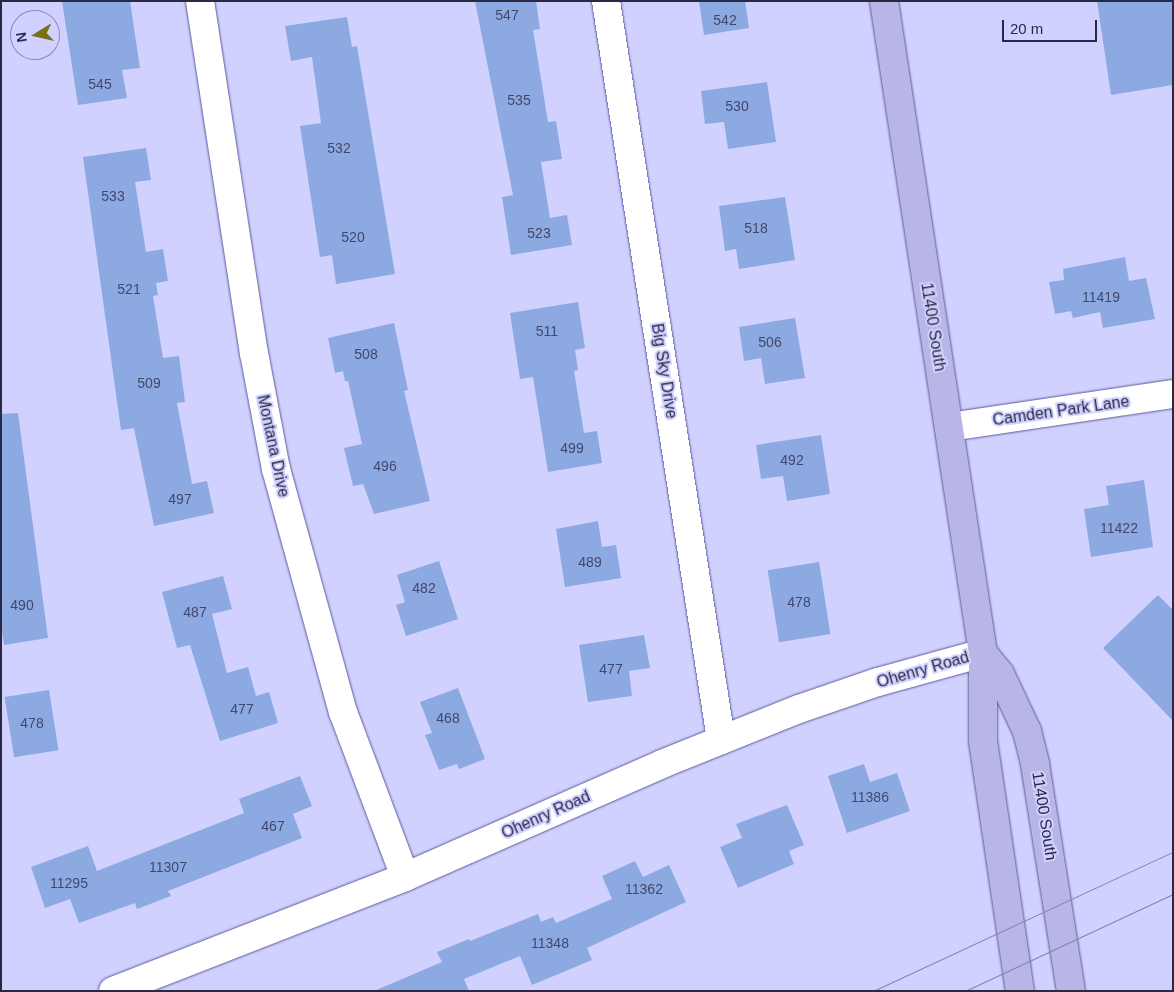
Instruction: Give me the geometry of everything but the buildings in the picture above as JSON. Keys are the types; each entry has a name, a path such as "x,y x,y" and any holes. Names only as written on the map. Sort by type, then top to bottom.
{"main road":[{"name":"11400 South","path":"884,1 983,653 983,742 1020,991"},
{"name":"11400 South","path":"983,653 1000,674 1027,731 1035,764 1071,991"}],"street":[{"name":"Montana Drive","path":"200,1 254,353 276,469 342,712 405,877"},
{"name":"Big Sky Drive","path":"606,1 721,740"},
{"name":"Camden Park Lane","path":"948,427 1173,394"},
{"name":"Ohenry Road","path":"113,991 405,877 721,740 878,682 983,653"}],"tram line":[{"path":"873,991 1173,852"},
{"path":"965,991 1173,894"}]}
